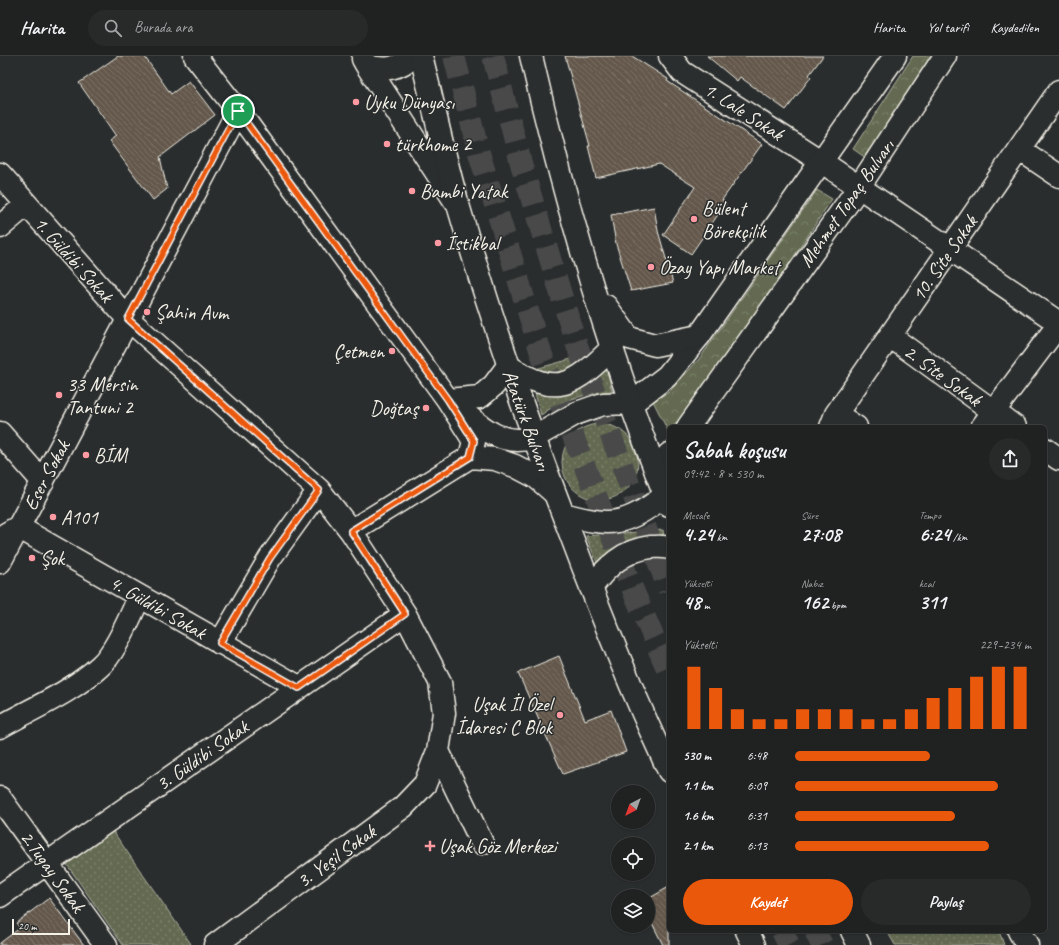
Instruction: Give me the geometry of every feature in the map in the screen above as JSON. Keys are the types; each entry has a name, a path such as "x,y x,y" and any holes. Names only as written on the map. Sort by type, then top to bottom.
{"main road":[{"path":"195,56 238,111 448,400 474,441 470,457"},
{"path":"364,61 380,69 396,68 412,56"},
{"name":"Atatürk Bulvarı","path":"421,56 458,207 508,366 553,492 563,514 591,588 642,712 667,767"},
{"path":"531,56 553,151 594,290 632,403 666,490"},
{"name":"1. Lale Sokak","path":"670,56 682,72 822,162 1059,323"},
{"path":"448,400 492,434 519,442 533,438 577,413 603,404 632,403 667,376 699,336 895,56"},
{"name":"Mehmet Topaç Bulvarı","path":"689,425 859,187 945,56"},
{"path":"364,61 458,207"},
{"name":"10. Site Sokak","path":"834,420 1059,91"},
{"name":"Eser Sokak","path":"0,562 9,533 43,482 238,111"},
{"path":"1019,148 1059,176"},
{"name":"1. Güldibi Sokak","path":"0,174 128,319 319,490 351,531 405,614 440,682 444,713 438,751"},
{"path":"0,227 26,205"},
{"path":"594,290 629,338 655,345 699,336"},
{"path":"988,419 1059,323"},
{"name":"2. Site Sokak","path":"890,336 988,419 1008,425"},
{"path":"448,400 480,397 494,385 508,366 528,379 548,385 564,384 579,377 594,366 613,347"},
{"path":"834,420 850,425"},
{"path":"0,433 43,482"},
{"path":"1047,450 1059,459"},
{"path":"351,531 470,457 495,459 515,466 536,477 553,492"},
{"path":"563,514 590,521 618,522 643,512 666,490 667,478"},
{"path":"220,643 270,558 319,490"},
{"name":"4. Güldibi Sokak","path":"9,533 139,597 299,688"},
{"path":"591,588 612,564 623,555 648,548 664,546 667,547"},
{"path":"0,727 74,686 101,666 123,632 139,597"},
{"name":"3. Güldibi Sokak","path":"0,896 405,614"},
{"path":"438,751 482,843"},
{"name":"3. Yeşil Sokak","path":"215,945 403,807 424,784 438,751"},
{"name":"2.Tugay Sokak","path":"0,798 106,945"},
{"path":"748,933 754,945"},
{"path":"853,933 858,945"},
{"path":"1020,933 1027,945"}],"green space":[{"path":"913,56 931,56 866,158 853,149"},
{"path":"817,190 832,199 734,347 675,425 667,425 667,429 653,401 669,392 700,358"},
{"path":"589,354 589,360 566,378 532,370"},
{"path":"606,366 612,391 566,401 549,409 541,415 533,386"},
{"path":"593,424 607,424 615,426 621,430 632,441 636,447 638,462 636,477 627,489 615,498 607,500 593,500 585,498 579,494 568,483 564,477 562,469 562,455 564,447 568,441 579,430 585,426"},
{"path":"663,530 664,537 598,565 586,536"},
{"path":"110,827 191,944 190,945 123,945 63,859"},
{"path":"888,933 1000,933 1004,945 895,945"}],"building":[{"path":"118,56 144,56 171,94 189,81 215,115 160,157 167,189 153,200 109,141 116,136 79,83"},
{"path":"565,56 632,56 762,144 722,200 726,203 691,254 663,235 695,187 659,164 596,178 588,146 590,146"},
{"path":"707,56 823,56 809,75 811,77 786,110 740,77 737,81"},
{"path":"654,207 658,231 673,283 631,291 616,244 611,215"},
{"name":"Uşak İl Özel İdaresi C Blok","path":"559,656 585,720 611,710 626,752 563,774 518,673"},
{"path":"667,888 667,933 669,933 669,945 663,945 655,929 655,895"},
{"path":"49,898 84,945 0,945 0,943 20,928 16,923"}],"tunnel":[{"path":"454,56 479,153 541,353 629,581 667,668"},
{"path":"493,56 522,167 575,340 667,585"},
{"path":"783,933 789,945"},
{"path":"816,933 822,945"}],"place":[{"name":"Uyku Dünyası","path":"356,102"},
{"name":"türkhome 2","path":"387,144"},
{"name":"Bambi Yatak","path":"412,191"},
{"name":"Bülent Börekçilik","path":"694,219"},
{"name":"İstikbal","path":"438,243"},
{"name":"Özay Yapı Market","path":"651,267"},
{"name":"Şahin Avm","path":"147,312"},
{"name":"Çetmen","path":"392,351"},
{"name":"33 Mersin Tantuni 2","path":"59,395"},
{"name":"Doğtaş","path":"426,408"},
{"name":"BİM","path":"86,455"},
{"name":"A101","path":"53,517"},
{"name":"Şok","path":"32,558"},
{"name":"Uşak İl Özel İdaresi C Blok","path":"560,715"},
{"name":"Uşak Göz Merkezi","path":"430,846"}],"route":[{"path":"238,111 448,400 474,441 470,457 351,531 405,614 299,688 220,643 270,558 319,490 128,319 238,111"}]}
